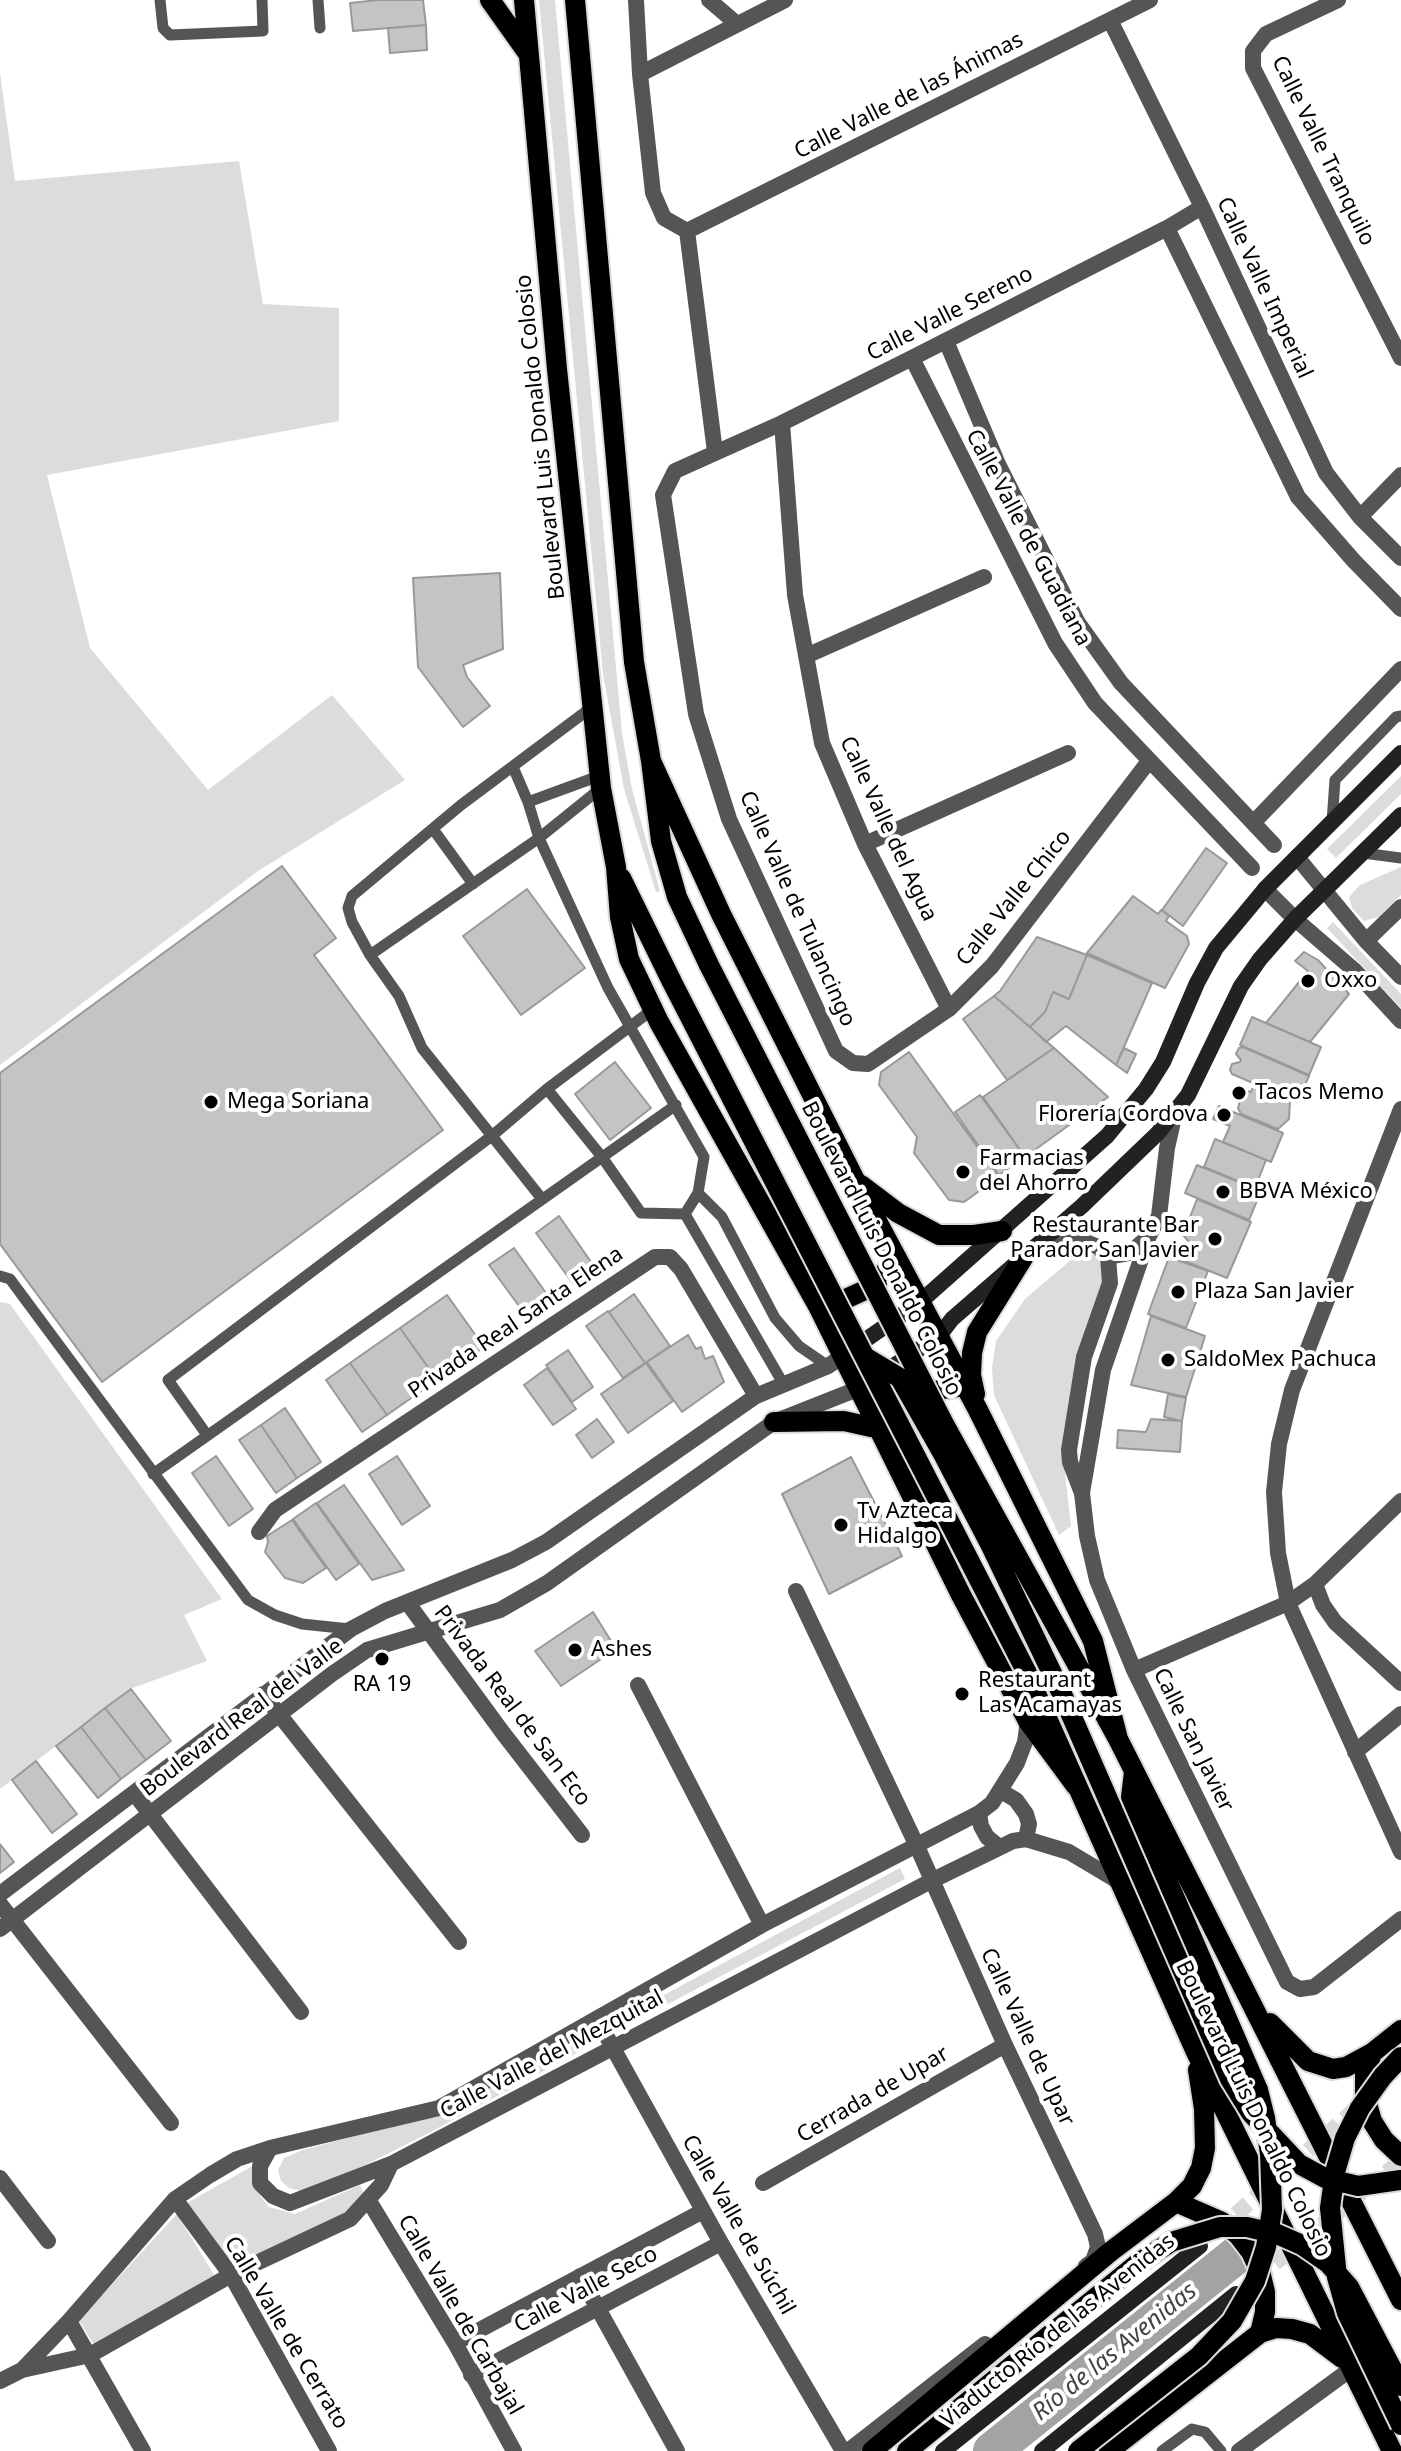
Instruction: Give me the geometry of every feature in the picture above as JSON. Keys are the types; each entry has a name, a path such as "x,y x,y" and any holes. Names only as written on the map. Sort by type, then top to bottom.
{"main road":[{"path":"490,0 529,55"},
{"name":"Boulevard Luis Donaldo Colosio","path":"524,0 557,369 600,782 629,959 652,1010 818,1306 836,1361 860,1388 961,1595 1028,1721 1076,1786"},
{"name":"Boulevard Luis Donaldo Colosio","path":"575,0 634,662 661,841 677,897 943,1422 1118,1739 1401,2300"},
{"path":"836,1361 920,1302 1107,1136 1146,1089 1163,1062 1197,983 1216,948 1265,889 1401,753"},
{"name":"Boulevard Luis Donaldo Colosio","path":"651,761 721,914 855,1180 978,1410 1093,1641 1118,1739"},
{"path":"860,1388 939,1336 952,1319 1141,1152 1175,1113 1198,1075 1241,986 1295,919 1401,815"},
{"name":"Boulevard Luis Donaldo Colosio","path":"616,867 1026,1671 1195,2050 1392,2451"},
{"path":"855,1180 898,1213 939,1235 1002,1231"},
{"path":"818,1306 841,1301 863,1291 882,1276 897,1258"},
{"path":"978,1410 971,1375 977,1332 1023,1258"},
{"path":"865,1357 900,1378 984,1533 1062,1694 1230,2079 1251,2113 1299,2164 1325,2178 1358,2186 1401,2180"},
{"path":"774,1422 844,1421 882,1432 918,1398 942,1389 965,1386"},
{"path":"1078,2451 1199,2356 1232,2321 1255,2281 1266,2247 1272,2210 1268,2142 1258,2090 1131,1797 1134,1771"},
{"path":"1255,2007 1295,2050 1320,2067 1346,2067 1372,2053 1401,2030"},
{"path":"872,2451 1192,2186 1201,2168 1205,2148 1204,2109 1195,2050"},
{"path":"1372,2053 1365,2075 1365,2097 1372,2121 1384,2140 1401,2156"},
{"path":"1401,2057 1368,2098 1345,2138 1335,2172 1330,2208 1337,2277 1347,2313 1401,2425"},
{"path":"1176,2202 1222,2222 1238,2235 1251,2252 1265,2292 1265,2312 1260,2333"},
{"path":"907,2451 1137,2264 1171,2242 1220,2227 1247,2227 1277,2234 1302,2245 1328,2263 1349,2287 1401,2386"},
{"name":"Viaducto Río de las Avenidas","path":"943,2451 1200,2246"},
{"path":"1042,2451 1236,2294"},
{"path":"1109,2451 1260,2333 1276,2328 1310,2334 1328,2345 1349,2366"}],"street":[{"path":"636,0 640,74 653,193 664,218 687,231 715,452"},
{"path":"709,0 737,24"},
{"path":"640,74 785,0"},
{"name":"Calle Valle de las Ánimas","path":"687,231 1150,0"},
{"name":"Calle Valle Tranquilo","path":"1338,0 1266,34 1253,51 1253,68 1401,358"},
{"name":"Calle Valle Imperial","path":"1110,20 1202,207 1326,473 1360,517 1401,558"},
{"name":"Calle Valle Sereno","path":"715,452 782,423 946,341 1202,207"},
{"path":"1167,228 1298,497 1401,609"},
{"name":"Calle Valle de Guadiana","path":"946,341 998,464 1078,623 1121,683 1274,845"},
{"name":"Calle Valle de Guadiana","path":"912,358 1055,643 1095,703 1252,868"},
{"name":"Calle Valle del Agua","path":"782,423 795,595 822,743 865,844 949,1009"},
{"name":"Calle Valle de Tulancingo","path":"715,452 675,471 663,495 696,714 729,819 836,1051 853,1063"},
{"path":"1360,517 1401,475"},
{"path":"806,656 984,577"},
{"path":"1254,822 1401,669"},
{"path":"865,844 1068,753"},
{"name":"Calle Valle Chico","path":"853,1063 868,1064 949,1009 992,966 1149,761"},
{"path":"1297,857 1366,941 1401,977"},
{"path":"1265,889 1354,970 1401,1021"},
{"path":"1366,941 1401,907"},
{"path":"1401,1109 1292,1390 1279,1444 1275,1507 1278,1553 1288,1603 1401,1852"},
{"name":"Calle San Javier","path":"1082,1493 1103,1370 1149,1236 1159,1216 1167,1148 1175,1113"},
{"path":"1043,1240 1084,1241 1098,1247 1108,1257 1130,1253 1149,1236"},
{"name":"Privada Real Santa Elena","path":"259,1532 275,1510 655,1257 670,1257 681,1269 756,1396"},
{"name":"Calle San Javier","path":"1108,1257 1110,1283 1082,1366 1071,1425 1070,1462 1082,1493 1097,1580 1134,1670 1287,1982 1300,1989 1314,1987 1401,1919"},
{"name":"Boulevard Real del Valle","path":"0,1894 351,1629 546,1542 756,1396 836,1361"},
{"path":"1082,1366 1103,1370"},
{"name":"Boulevard Real del Valle","path":"6,1924 367,1650 500,1610 547,1583 774,1422 860,1388"},
{"path":"1071,1425 1091,1428"},
{"path":"1134,1670 1288,1603 1315,1584 1401,1501"},
{"path":"1315,1584 1323,1605 1335,1622 1401,1683"},
{"name":"Calle Valle de Upar","path":"796,1591 916,1844 1005,2045 1095,2234 1098,2247 1093,2261 846,2451"},
{"name":"Privada Real de San Eco","path":"407,1602 582,1835"},
{"path":"351,1629 367,1650"},
{"path":"638,1685 762,1925"},
{"path":"263,1694 459,1942"},
{"path":"1355,1752 1401,1714"},
{"name":"Calle Valle del Mezquital","path":"22,2370 175,2199 237,2159 270,2148 439,2108 762,1925 979,1813 1001,1791 1017,1763 1025,1742 1028,1721"},
{"path":"1001,1791 1016,1800 1026,1814 1029,1824 1026,1839 1069,1852 1121,1883"},
{"path":"134,1793 301,2012"},
{"path":"979,1813 987,1837 999,1847"},
{"name":"Calle Valle del Mezquital","path":"0,2381 22,2370 90,2355 231,2275 350,2219 381,2185 391,2164 931,1881 999,1847 1026,1839"},
{"path":"0,1904 6,1924 171,2123"},
{"name":"Calle Valle de Súchil","path":"597,2019 721,2243 846,2451"},
{"name":"Cerrada de Upar","path":"763,2183 1005,2045"},
{"path":"270,2148 260,2166 260,2183 273,2196 290,2203 391,2164"},
{"path":"0,2178 48,2241"},
{"name":"Calle Valle de Cerrato","path":"175,2199 231,2275 329,2451"},
{"name":"Calle Valle de Carbajal","path":"369,2201 455,2343 514,2451"},
{"name":"Calle Valle Seco","path":"455,2343 703,2211"},
{"name":"Calle Valle Seco","path":"471,2375 721,2243"},
{"path":"580,2276 677,2451"},
{"path":"69,2321 143,2451"},
{"path":"1239,2451 1349,2366"}],"lane":[{"path":"167,0 160,0 163,28 170,35 263,31 262,0"},
{"path":"318,0 320,28"},
{"path":"542,1199 422,1048 399,996 370,955 348,908 352,896 433,829 592,707"},
{"path":"1332,822 1335,780 1396,717 1401,716"},
{"path":"513,767 539,838 608,988 704,1157 698,1193 685,1214"},
{"path":"528,802 600,782"},
{"path":"370,955 539,838 600,782"},
{"path":"433,829 473,884"},
{"path":"1363,853 1401,858"},
{"path":"207,1435 168,1380 493,1135 547,1089 652,1010"},
{"path":"547,1089 602,1157 641,1213 685,1214"},
{"path":"153,1474 676,1105"},
{"path":"698,1193 722,1217 775,1318 799,1346 836,1361"},
{"path":"685,1214 784,1385"},
{"path":"0,1276 10,1279 248,1600 275,1615 302,1624 351,1629"},
{"path":"1162,2451 1192,2429 1205,2432 1221,2451"}],"shaded area":[{"path":"539,0 555,0 622,733 632,789 660,891 656,892 624,789 603,674"},
{"path":"0,73 15,181 239,161 263,304 339,308 339,421 47,475 90,648 208,790 332,695 405,780 258,871 0,1065"},
{"path":"1401,776 1401,794 1336,858 1327,849"},
{"path":"1401,867 1401,895 1379,917 1364,921 1352,908 1349,897 1360,885"},
{"path":"1333,922 1401,994 1401,1008 1327,928"},
{"path":"1084,1254 1097,1255 1104,1272 1100,1307 1062,1447 1071,1526 1059,1535 994,1395 992,1368 996,1341 1025,1299 1072,1259"},
{"path":"0,1302 10,1304 222,1599 184,1615 207,1661 130,1689 0,1789"},
{"path":"900,1868 905,1879 615,2032 608,2025"},
{"path":"595,2034 597,2042 323,2186 307,2192 289,2188 281,2181 278,2170 284,2158 303,2150 443,2112"},
{"path":"254,2165 256,2190 269,2207 295,2214 360,2185 364,2194 343,2216 232,2266 187,2203"},
{"path":"177,2214 214,2275 95,2347 79,2320"}],"building":[{"path":"423,0 426,25 353,31 350,3"},
{"path":"426,25 427,50 390,53 388,28"},
{"path":"500,573 503,649 463,665 467,677 490,706 463,727 418,667 413,578"},
{"path":"1206,848 1227,863 1183,926 1162,910"},
{"name":"Mega Soriana","path":"282,866 336,938 314,955 443,1130 102,1382 0,1244 0,1073"},
{"path":"527,889 585,968 521,1015 463,936"},
{"path":"1133,896 1158,914 1161,910 1169,916 1166,921 1187,936 1189,944 1165,988 1087,953"},
{"path":"1037,937 1087,955 1069,999 1053,992 1045,1012 1030,1027 994,996"},
{"path":"1304,952 1318,960 1349,994 1310,1042 1266,1023 1308,971 1295,961"},
{"path":"1087,955 1152,983 1116,1065 1066,1026 1046,1042 1030,1027 1045,1012 1053,992 1069,999"},
{"path":"994,996 1054,1048 1007,1080 963,1019"},
{"path":"1252,1017 1321,1047 1309,1075 1240,1045"},
{"path":"1243,1047 1309,1076 1297,1102 1232,1074 1232,1064 1241,1060 1236,1054"},
{"path":"1054,1048 1108,1097 1025,1157 983,1097"},
{"path":"1124,1048 1136,1054 1127,1073 1116,1065"},
{"path":"909,1052 999,1177 964,1202 949,1200 914,1153 917,1137 879,1085 881,1072"},
{"path":"615,1062 651,1108 610,1140 575,1094"},
{"path":"1254,1085 1290,1101 1289,1119 1278,1129 1241,1114 1238,1108 1241,1097 1247,1091 1251,1092"},
{"path":"980,1095 1025,1157 999,1175 955,1112"},
{"path":"1219,1106 1283,1133 1271,1162 1223,1142 1230,1126 1213,1119"},
{"path":"1215,1139 1266,1160 1255,1188 1204,1167"},
{"name":"BBVA México","path":"1197,1165 1261,1191 1249,1220 1185,1193"},
{"name":"Restaurante Bar Parador San Javier","path":"1197,1199 1251,1222 1227,1278 1182,1260 1189,1242 1183,1235"},
{"path":"559,1216 596,1269 574,1285 536,1233"},
{"path":"514,1248 551,1300 527,1317 489,1265"},
{"name":"Plaza San Javier","path":"1169,1257 1208,1271 1186,1328 1148,1314"},
{"path":"634,1294 670,1346 645,1363 609,1312"},
{"path":"447,1295 484,1347 437,1380 400,1328"},
{"path":"608,1311 645,1363 623,1378 586,1326"},
{"name":"SaldoMex Pachuca","path":"1151,1316 1205,1336 1186,1397 1131,1385"},
{"path":"400,1328 437,1380 387,1415 350,1363"},
{"path":"688,1335 696,1349 701,1347 705,1359 713,1356 724,1382 682,1412 647,1362"},
{"path":"568,1350 593,1387 572,1402 546,1365"},
{"path":"350,1363 387,1415 362,1432 326,1380"},
{"path":"646,1363 673,1401 628,1433 601,1394"},
{"path":"547,1368 576,1409 553,1425 524,1385"},
{"path":"1168,1394 1186,1398 1182,1421 1164,1417"},
{"path":"285,1408 321,1462 297,1478 261,1425"},
{"path":"597,1419 614,1442 592,1458 576,1435"},
{"path":"1151,1419 1182,1421 1180,1452 1117,1448 1118,1430 1146,1432"},
{"path":"261,1425 297,1478 276,1493 239,1440"},
{"path":"216,1456 253,1509 229,1526 192,1473"},
{"path":"397,1456 430,1506 402,1525 369,1474"},
{"name":"Tv Azteca Hidalgo","path":"851,1457 902,1556 829,1594 782,1494"},
{"path":"344,1485 404,1570 372,1580 317,1503"},
{"path":"316,1503 359,1564 336,1580 293,1519"},
{"path":"292,1520 326,1568 303,1583 285,1578 265,1552 267,1536"},
{"name":"Ashes","path":"593,1612 616,1649 561,1686 535,1651"},
{"path":"131,1689 171,1741 146,1760 105,1708"},
{"path":"105,1708 146,1760 121,1779 81,1727"},
{"path":"81,1727 121,1779 98,1798 56,1746"},
{"path":"36,1761 77,1814 52,1833 12,1780"},
{"path":"0,1844 14,1862 0,1873"}],"waterway":[{"name":"Río de las Avenidas","path":"992,2451 1239,2253"}],"tunnel":[{"path":"1218,2230 1357,2108"},
{"path":"1256,2278 1401,2161"}],"place":[{"name":"Oxxo","path":"1308,981"},
{"name":"Tacos Memo","path":"1239,1093"},
{"name":"Mega Soriana","path":"211,1102"},
{"name":"Florería Cordova","path":"1224,1115"},
{"name":"Farmacias del Ahorro","path":"963,1172"},
{"name":"BBVA México","path":"1223,1192"},
{"name":"Restaurante Bar Parador San Javier","path":"1215,1239"},
{"name":"Plaza San Javier","path":"1178,1292"},
{"name":"SaldoMex Pachuca","path":"1168,1360"},
{"name":"Tv Azteca Hidalgo","path":"841,1525"},
{"name":"Ashes","path":"575,1650"},
{"name":"RA 19","path":"382,1659"},
{"name":"Restaurant Las Acamayas","path":"962,1694"}]}
